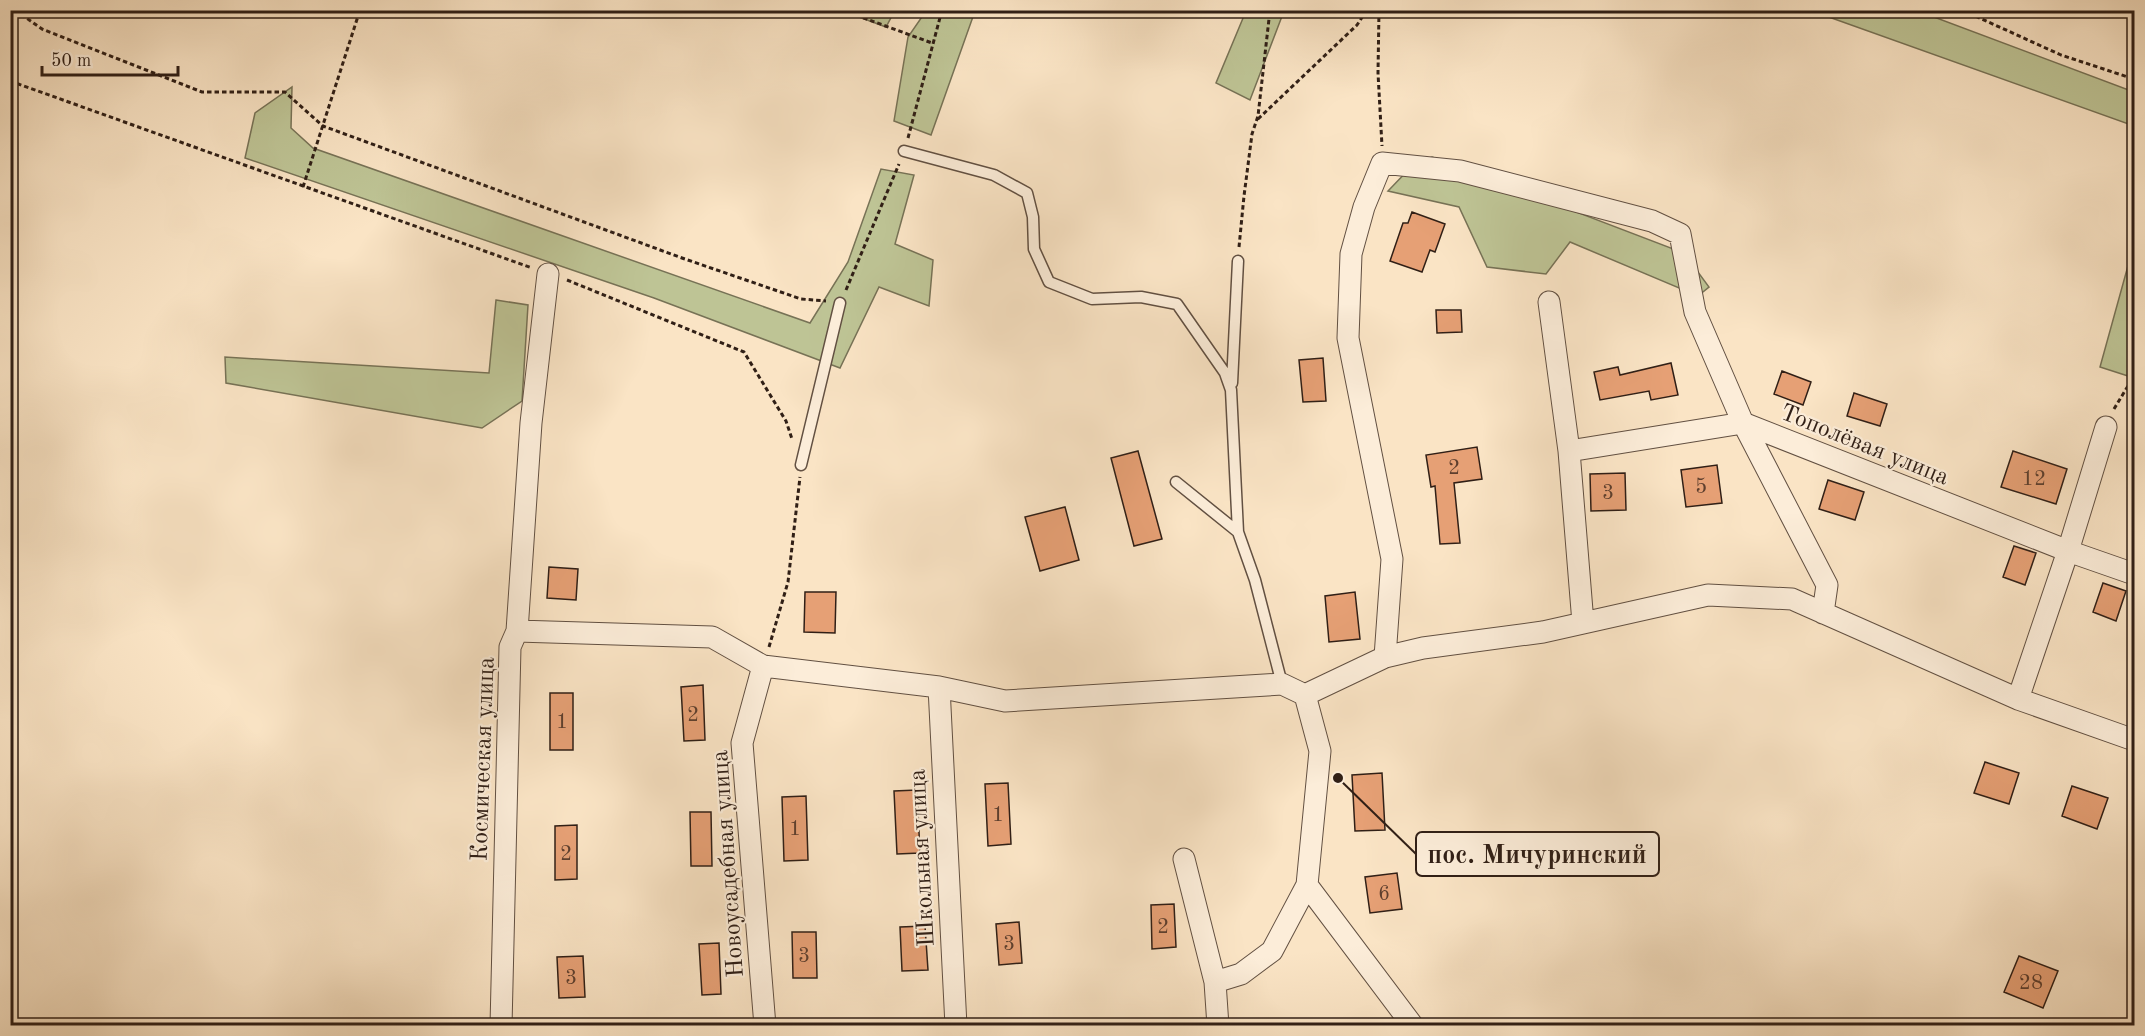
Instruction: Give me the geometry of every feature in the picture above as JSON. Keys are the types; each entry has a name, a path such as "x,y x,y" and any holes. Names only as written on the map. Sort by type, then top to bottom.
{"street":[{"path":"1385,657 1392,559 1348,338 1351,254 1364,207 1382,163 1460,171 1652,221 1680,234 1695,312 1743,423 1827,585 1823,613"},
{"name":"Космическая улица","path":"501,1026 510,647 517,631 531,423 548,274"},
{"path":"1549,302 1569,451 1584,623"},
{"name":"Тополёвая улица","path":"1569,451 1743,423 2068,551 2134,574"},
{"path":"2018,699 2068,551 2106,427"},
{"path":"1305,695 1385,657 1423,648 1543,632 1708,595 1792,599 2018,699 2134,740"},
{"path":"517,631 712,637 763,666 939,687 1005,701 1282,684 1305,695 1320,752 1307,885 1272,951 1241,974 1215,982"},
{"name":"Новоусадебная улица","path":"763,666 742,743 765,1025"},
{"name":"Школьная улица","path":"939,687 956,1026"},
{"path":"1184,859 1215,982 1218,1026"},
{"path":"1307,885 1413,1026"}],"lane":[{"path":"904,151 994,175 1028,193 1034,249 1049,282 1092,299 1141,297 1177,304 1225,373 1231,390"},
{"path":"1238,261 1231,390 1238,532 1255,580 1282,684"},
{"path":"801,465 840,303"},
{"path":"1176,482 1238,532"},
{"path":"753,1026 765,1025"}],"path":[{"path":"15,10 42,29 202,92 285,92 323,126 801,299 840,303 859,263 904,151 942,10"},
{"path":"303,187 360,10"},
{"path":"842,10 932,43"},
{"path":"1238,261 1252,134 1257,119 1270,10"},
{"path":"1257,119 1357,25 1367,10"},
{"path":"1379,10 1378,73 1382,163"},
{"path":"1962,10 2061,55 2134,79"},
{"path":"10,81 548,274 744,352 786,421 801,465 788,582 763,666"},
{"path":"2106,427 2120,395 2134,376"}],"green space":[{"path":"843,11 894,12 886,27"},
{"path":"926,11 975,11 931,135 894,121 908,37"},
{"path":"1246,11 1284,11 1250,100 1216,83"},
{"path":"1812,11 1918,11 2134,92 2134,126"},
{"path":"292,87 291,128 313,148 810,323 848,262 881,169 914,175 895,244 933,260 929,306 879,287 840,368 654,298 245,158 255,113"},
{"path":"1432,157 1684,253 1709,287 1698,296 1570,242 1546,274 1487,267 1459,207 1388,191 1414,164"},
{"path":"2134,244 2134,353 2128,376 2100,367"},
{"path":"496,300 528,305 522,401 482,428 226,383 225,357 489,373"}],"building":[{"path":"1412,212 1445,224 1435,252 1430,250 1422,272 1390,261 1403,223 1408,223"},
{"path":"1436,310 1461,310 1462,332 1437,333"},
{"path":"1323,358 1326,401 1303,402 1299,360"},
{"path":"1671,363 1678,395 1651,400 1649,391 1600,400 1594,372 1618,367 1620,375"},
{"path":"1782,371 1811,382 1803,405 1774,394"},
{"path":"1854,393 1887,404 1880,426 1847,416"},
{"path":"1477,447 1482,479 1454,483 1460,543 1440,544 1435,486 1431,487 1426,455"},
{"path":"1138,451 1162,539 1134,546 1111,458"},
{"path":"2013,451 2067,469 2056,504 2001,487"},
{"path":"1717,465 1722,503 1686,507 1681,470"},
{"path":"1625,473 1626,510 1591,511 1590,474"},
{"path":"1828,480 1864,492 1855,520 1819,509"},
{"path":"1065,507 1079,560 1040,571 1025,517"},
{"path":"2014,546 2036,553 2025,585 2003,577"},
{"path":"549,567 578,569 576,600 547,598"},
{"path":"2103,583 2126,591 2116,621 2093,612"},
{"path":"805,592 836,592 835,633 804,632"},
{"path":"1355,592 1360,639 1329,642 1325,596"},
{"path":"703,685 705,740 684,741 681,687"},
{"path":"550,693 573,693 573,750 550,750"},
{"path":"1985,762 2019,773 2009,804 1974,793"},
{"path":"1382,773 1385,830 1355,831 1352,775"},
{"path":"1008,783 1011,844 988,846 985,784"},
{"path":"2072,786 2108,798 2097,829 2062,816"},
{"path":"917,790 920,853 897,854 894,791"},
{"path":"806,796 808,860 784,861 782,797"},
{"path":"690,812 711,812 712,866 691,866"},
{"path":"577,825 577,879 555,880 555,826"},
{"path":"1397,873 1402,909 1370,913 1365,877"},
{"path":"1174,904 1176,947 1152,949 1151,905"},
{"path":"1019,922 1022,963 999,965 996,924"},
{"path":"925,926 928,970 902,971 900,927"},
{"path":"792,932 816,932 817,978 793,978"},
{"path":"719,943 721,994 702,995 699,944"},
{"path":"583,956 585,997 559,998 557,957"},
{"path":"2019,956 2058,971 2043,1008 2004,992"}],"place":[{"name":"пос. Мичуринский","path":"1338,778"}]}
